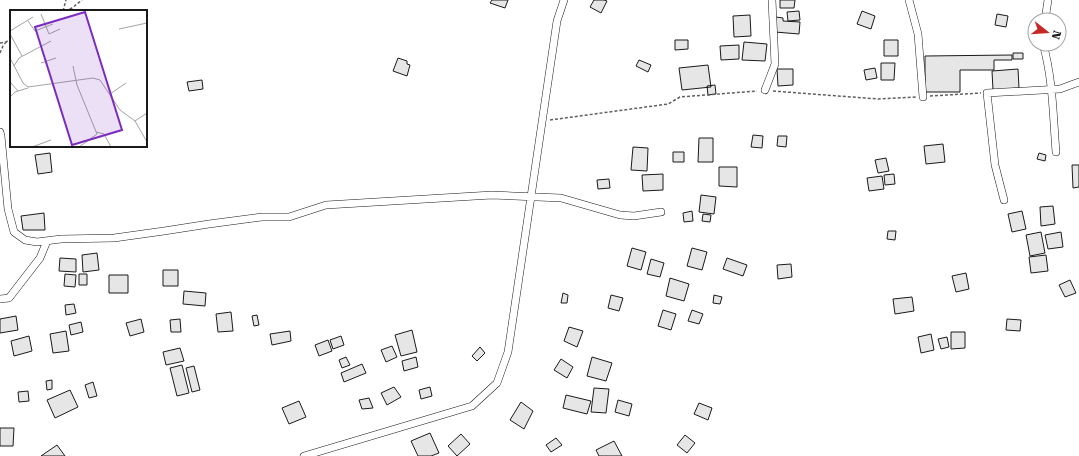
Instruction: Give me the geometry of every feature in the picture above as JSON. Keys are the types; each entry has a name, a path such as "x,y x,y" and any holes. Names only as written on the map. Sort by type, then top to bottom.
{"street":[{"path":"304,456 327,453 472,406 497,383 508,352 557,21 564,0"},
{"path":"765,90 775,64 772,0"},
{"path":"909,0 918,34 923,97"},
{"path":"1046,12 1048,0"},
{"path":"1045,52 1052,89 1056,152"},
{"path":"1004,200 994,165 987,93 1060,89 1079,82"},
{"path":"0,132 8,209 14,232 25,240 37,242 61,239 114,238 262,217 289,217 326,205 492,195 562,198 620,215 634,216 661,212"},
{"path":"0,299 9,298 40,258 47,241"}],"path":[{"path":"64,10 66,0"},
{"path":"67,10 72,8 82,0"},
{"path":"0,43 10,40"},
{"path":"0,53 6,42"},
{"path":"542,121 668,104 680,97 765,90 878,99 987,93"}],"building":[{"path":"492,0 508,0 505,8 490,3"},
{"path":"594,0 607,1 601,13 590,7"},
{"path":"780,0 795,0 794,8 780,8"},
{"path":"799,11 800,20 788,21 787,12"},
{"path":"862,11 875,16 871,29 857,24"},
{"path":"997,14 1008,16 1006,27 995,25"},
{"path":"750,15 751,36 734,37 733,16"},
{"path":"776,17 783,18 783,21 800,22 799,34 775,32"},
{"path":"675,40 688,40 688,49 675,50"},
{"path":"884,40 898,40 898,56 884,56"},
{"path":"744,42 767,44 765,61 742,60"},
{"path":"739,45 739,59 721,60 720,46"},
{"path":"1013,53 1023,53 1023,59 1013,59"},
{"path":"1012,55 1012,60 994,60 994,70 960,70 960,92 925,92 925,56"},
{"path":"398,58 407,61 407,64 410,65 407,76 393,71"},
{"path":"639,60 651,65 648,72 636,66"},
{"path":"881,63 895,63 894,80 881,80"},
{"path":"708,65 711,87 682,90 679,68"},
{"path":"875,68 877,78 866,80 864,70"},
{"path":"777,69 793,69 793,85 778,86"},
{"path":"1018,69 1019,88 993,90 992,71"},
{"path":"202,80 203,89 189,91 187,82"},
{"path":"715,85 716,94 708,95 707,86"},
{"path":"753,135 763,136 762,148 751,147"},
{"path":"778,136 787,136 786,147 777,146"},
{"path":"699,138 713,138 713,162 698,162"},
{"path":"943,144 945,162 926,164 924,146"},
{"path":"633,147 648,148 647,171 631,170"},
{"path":"673,152 684,152 684,162 673,162"},
{"path":"50,153 52,172 38,174 35,155"},
{"path":"1039,153 1046,155 1045,161 1037,159"},
{"path":"886,158 889,171 878,173 875,160"},
{"path":"1072,165 1079,165 1079,187 1073,188"},
{"path":"719,167 737,167 737,187 719,186"},
{"path":"663,174 663,190 643,191 642,175"},
{"path":"894,174 895,184 885,185 884,175"},
{"path":"882,176 884,189 869,191 867,178"},
{"path":"609,179 610,188 598,189 597,180"},
{"path":"701,195 716,197 714,214 699,212"},
{"path":"1053,206 1055,224 1041,226 1040,207"},
{"path":"692,211 693,221 684,222 683,213"},
{"path":"1022,211 1026,229 1012,232 1008,214"},
{"path":"44,213 45,230 23,230 21,216"},
{"path":"703,214 711,215 710,222 702,221"},
{"path":"888,231 896,231 895,240 887,239"},
{"path":"1041,232 1045,253 1030,256 1026,235"},
{"path":"1061,232 1063,247 1048,249 1045,235"},
{"path":"632,248 646,252 641,270 627,266"},
{"path":"692,248 707,252 702,270 687,266"},
{"path":"97,253 99,270 83,272 82,255"},
{"path":"1046,255 1048,271 1031,273 1029,257"},
{"path":"60,258 76,259 76,272 59,271"},
{"path":"727,258 747,265 743,276 723,269"},
{"path":"651,259 664,263 660,277 647,274"},
{"path":"791,264 792,277 778,279 777,265"},
{"path":"163,270 178,270 178,286 163,286"},
{"path":"966,273 969,289 956,292 952,276"},
{"path":"65,274 76,275 75,287 64,286"},
{"path":"79,274 87,274 87,285 79,285"},
{"path":"109,275 128,275 128,293 109,293"},
{"path":"670,278 689,284 684,301 666,296"},
{"path":"1070,280 1076,293 1065,297 1059,285"},
{"path":"184,291 206,293 205,306 183,304"},
{"path":"563,293 568,295 567,303 561,303"},
{"path":"611,295 623,298 619,311 608,308"},
{"path":"714,295 722,297 720,304 713,303"},
{"path":"912,297 914,311 895,314 893,299"},
{"path":"74,304 76,313 66,315 65,305"},
{"path":"663,310 676,314 671,330 658,326"},
{"path":"692,310 703,314 699,324 688,321"},
{"path":"231,312 233,331 218,332 216,314"},
{"path":"257,315 259,325 254,326 252,316"},
{"path":"16,316 18,330 0,333 0,319"},
{"path":"141,319 144,332 130,336 126,323"},
{"path":"180,319 181,332 171,332 170,320"},
{"path":"1007,319 1021,320 1020,331 1006,330"},
{"path":"81,322 83,332 71,335 69,325"},
{"path":"569,327 583,331 577,347 564,341"},
{"path":"412,330 417,352 401,356 395,335"},
{"path":"66,331 69,351 53,353 50,334"},
{"path":"290,331 291,341 272,345 270,334"},
{"path":"951,332 965,332 965,348 951,349"},
{"path":"931,334 934,350 921,353 918,337"},
{"path":"29,336 32,351 14,356 11,341"},
{"path":"341,336 344,345 333,349 330,340"},
{"path":"947,337 949,347 941,349 938,339"},
{"path":"328,340 332,351 319,356 315,345"},
{"path":"392,346 397,357 386,362 381,350"},
{"path":"480,347 485,353 477,361 472,356"},
{"path":"180,348 184,361 166,365 163,352"},
{"path":"346,357 350,365 342,368 339,360"},
{"path":"416,357 418,367 404,371 402,361"},
{"path":"592,357 612,363 606,381 587,376"},
{"path":"561,359 573,367 567,378 554,370"},
{"path":"362,364 366,373 344,382 341,373"},
{"path":"182,365 189,393 177,396 170,368"},
{"path":"194,366 200,390 192,392 186,368"},
{"path":"52,380 52,389 47,390 46,381"},
{"path":"93,382 97,396 89,398 85,385"},
{"path":"394,387 401,397 387,405 381,393"},
{"path":"430,387 432,396 421,399 419,390"},
{"path":"594,388 609,389 606,413 591,412"},
{"path":"70,390 78,407 55,418 47,400"},
{"path":"28,391 29,401 19,402 18,392"},
{"path":"566,395 591,401 587,414 563,408"},
{"path":"369,398 373,408 362,409 359,400"},
{"path":"618,400 632,404 629,416 615,412"},
{"path":"299,401 306,417 289,424 282,408"},
{"path":"521,402 533,411 524,429 510,420"},
{"path":"699,403 712,408 708,420 694,414"},
{"path":"0,428 14,428 13,446 0,446"},
{"path":"430,433 439,453 431,456 418,456 411,441"},
{"path":"461,434 470,444 457,456 448,446"},
{"path":"685,435 695,443 687,453 677,445"},
{"path":"556,438 562,445 551,452 546,445"},
{"path":"614,441 622,456 599,456 596,450"},
{"path":"57,445 65,456 41,456"}]}
